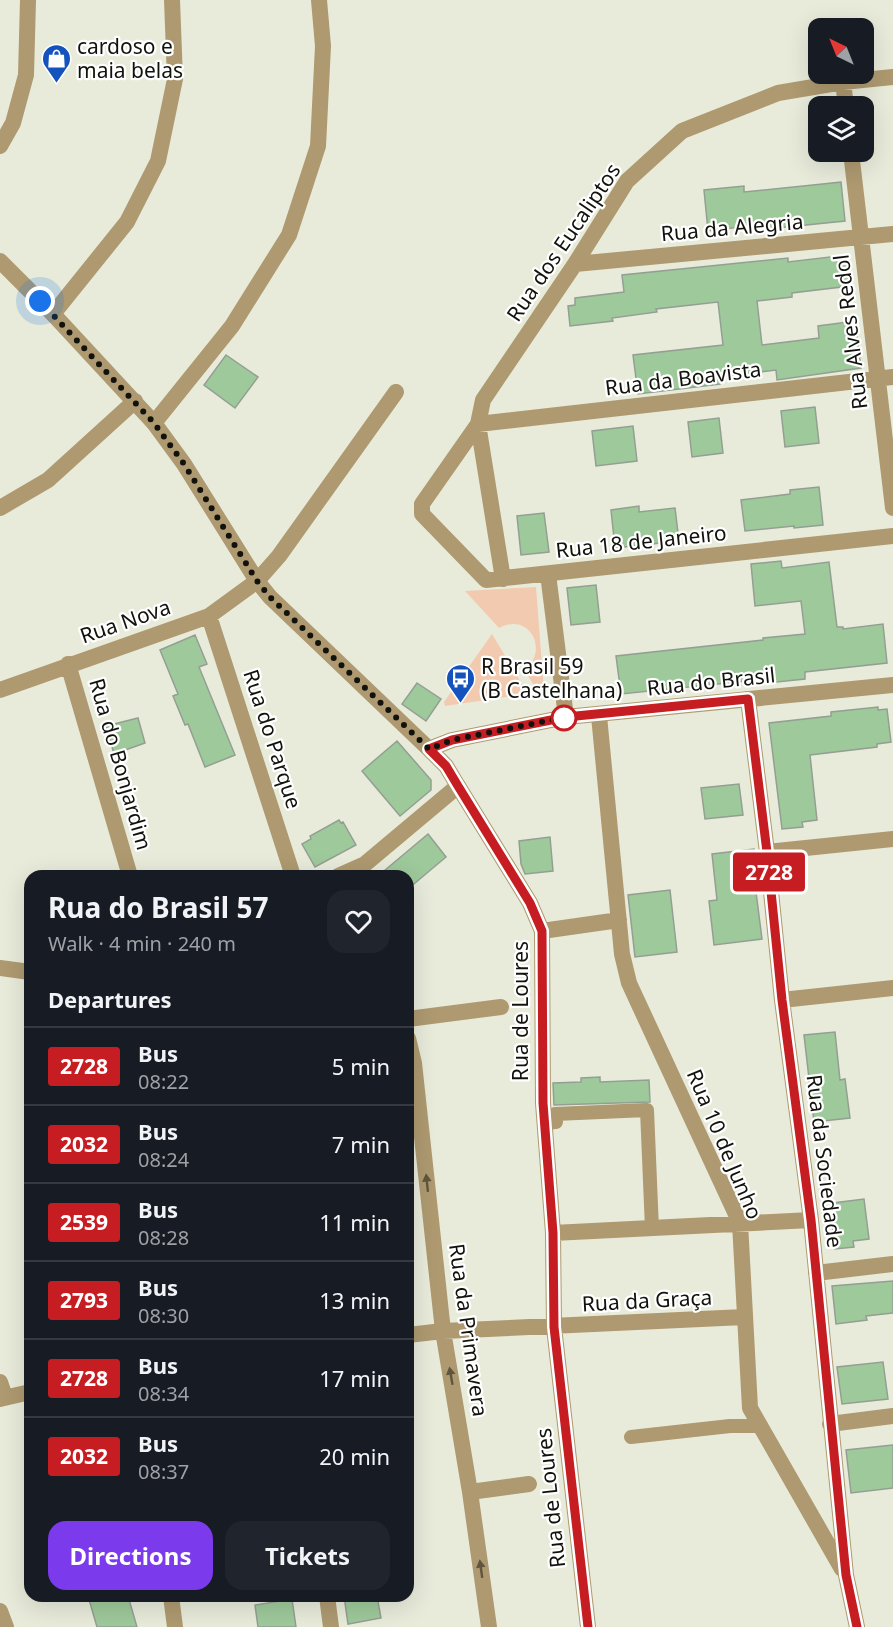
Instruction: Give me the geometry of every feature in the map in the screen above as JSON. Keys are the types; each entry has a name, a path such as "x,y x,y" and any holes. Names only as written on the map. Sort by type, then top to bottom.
{"street":[{"path":"0,146 13,123 26,75 28,0"},
{"path":"53,314 127,222 158,161 175,79 172,0"},
{"path":"154,423 232,326 289,235 318,146 323,46 319,0"},
{"name":"Rua dos Eucaliptos","path":"874,79 893,77"},
{"name":"Rua dos Eucaliptos","path":"422,514 422,504 478,424 483,400 627,181 682,131 778,93 831,84"},
{"name":"Rua Alves Redol","path":"852,162 862,238 886,377 893,508"},
{"name":"Rua da Alegria","path":"574,264 893,234"},
{"name":"Rua de Loures","path":"0,261 53,314 154,423 194,481 257,581 304,630 446,766 530,903 542,931 545,1123 553,1233 554,1327 588,1627"},
{"name":"Rua da Boavista","path":"478,424 886,377"},
{"name":"Rua Nova","path":"0,690 68,664 210,616 257,581 279,556 396,392"},
{"path":"0,508 48,480 135,401"},
{"path":"478,424 503,579"},
{"name":"Rua 18 de Janeiro","path":"422,514 486,580 893,536"},
{"path":"548,573 566,717"},
{"name":"Rua do Parque","path":"210,616 291,870"},
{"name":"Rua do Bonjardim","path":"68,664 128,870"},
{"name":"Rua do Brasil","path":"429,749 452,740 566,717 599,716 893,685"},
{"name":"Rua da Sociedade","path":"748,699 782,1000 811,1220 846,1575 857,1627"},
{"name":"Rua 10 de Junho","path":"599,716 622,954 628,983 740,1223 750,1408 846,1575"},
{"path":"367,870 458,786"},
{"path":"767,852 893,839"},
{"path":"542,931 619,920"},
{"path":"0,968 24,971"},
{"path":"782,1000 893,988"},
{"path":"414,1018 501,1007"},
{"name":"Rua da Primavera","path":"414,1063 443,1331 470,1492 489,1627"},
{"path":"545,1123 556,1122 555,1114 647,1110 652,1229"},
{"path":"553,1233 811,1220"},
{"path":"816,1273 893,1264"},
{"name":"Rua da Graça","path":"414,1334 744,1317"},
{"path":"2,1392 24,1392"},
{"path":"830,1424 893,1416"},
{"path":"631,1437 730,1426 761,1426"},
{"path":"470,1492 529,1484"},
{"path":"172,1602 175,1627"},
{"path":"328,1602 331,1627"},
{"path":"0,1611 6,1627"}],"shaded area":[{"path":"536,587 544,691 538,692 525,671 536,652 532,635 519,625 509,624 499,628 465,591"},
{"path":"492,634 528,694 445,706 444,702"}],"building":[{"path":"841,182 845,221 758,230 757,225 708,231 704,190 744,186 744,192"},
{"path":"847,255 850,286 792,293 792,297 757,301 762,345 819,338 818,326 855,321 861,368 777,380 776,370 719,377 720,384 638,394 633,355 723,345 718,302 656,309 657,312 612,318 613,321 570,326 568,306 575,305 575,298 624,292 622,275 788,258 788,262"},
{"path":"226,355 258,377 235,408 204,385"},
{"path":"815,407 819,443 785,447 781,411"},
{"path":"719,418 723,453 692,457 688,422"},
{"path":"633,426 637,461 596,466 592,431"},
{"path":"819,487 823,525 745,531 741,500 790,494 790,490"},
{"path":"639,506 639,512 675,508 679,541 615,548 611,510"},
{"path":"544,513 549,552 521,555 517,516"},
{"path":"781,561 782,568 829,562 837,627 843,627 843,629 883,624 887,663 805,672 805,679 767,683 767,679 621,694 616,656 805,634 801,601 755,606 751,564"},
{"path":"596,585 600,622 571,625 567,588"},
{"path":"195,635 207,664 199,667 235,755 205,767 188,724 185,725 173,696 178,694 160,650"},
{"path":"417,683 441,699 426,721 402,704"},
{"path":"878,707 878,710 887,709 891,742 877,744 877,747 810,755 817,820 802,822 803,827 782,829 769,723 831,716 831,712"},
{"path":"138,718 145,743 114,754 106,726"},
{"path":"397,741 431,780 431,790 400,816 362,771"},
{"path":"739,784 743,815 705,819 701,788"},
{"path":"339,820 343,822 356,845 315,867 302,844 311,839 310,836"},
{"path":"428,834 446,857 414,884 414,870 385,870"},
{"path":"550,837 553,871 525,874 521,864 519,841"},
{"path":"754,849 758,883 755,884 762,939 714,945 709,901 717,900 712,854"},
{"path":"670,890 677,952 635,957 628,895"},
{"path":"835,1032 840,1080 845,1079 850,1118 814,1122 804,1035"},
{"path":"600,1077 600,1082 649,1080 650,1102 554,1105 553,1083 581,1082 581,1078"},
{"path":"864,1199 869,1239 853,1241 854,1247 835,1249 833,1203"},
{"path":"893,1281 893,1313 866,1316 867,1320 836,1324 832,1286"},
{"path":"883,1362 888,1399 842,1404 837,1367"},
{"path":"893,1445 893,1488 851,1493 846,1450"},
{"path":"90,1602 130,1602 137,1627 97,1627"},
{"path":"292,1602 296,1627 258,1627 255,1605"},
{"path":"345,1602 378,1602 381,1618 348,1624"}],"bus line":[{"name":"2728","path":"588,1627 572,1502 554,1327 553,1233 543,1103 542,931 530,903 446,766 429,749 452,740 566,717 599,716 748,699 782,1000 811,1220 846,1575 857,1627"}],"place":[{"name":"cardoso e maia belas","path":"56,84"},
{"name":"R Brasil 59 (B Castelhana)","path":"460,704"}],"route":[{"path":"40,301 154,423 184,464 257,581 270,597 429,749 452,740 566,717 564,718"}]}
